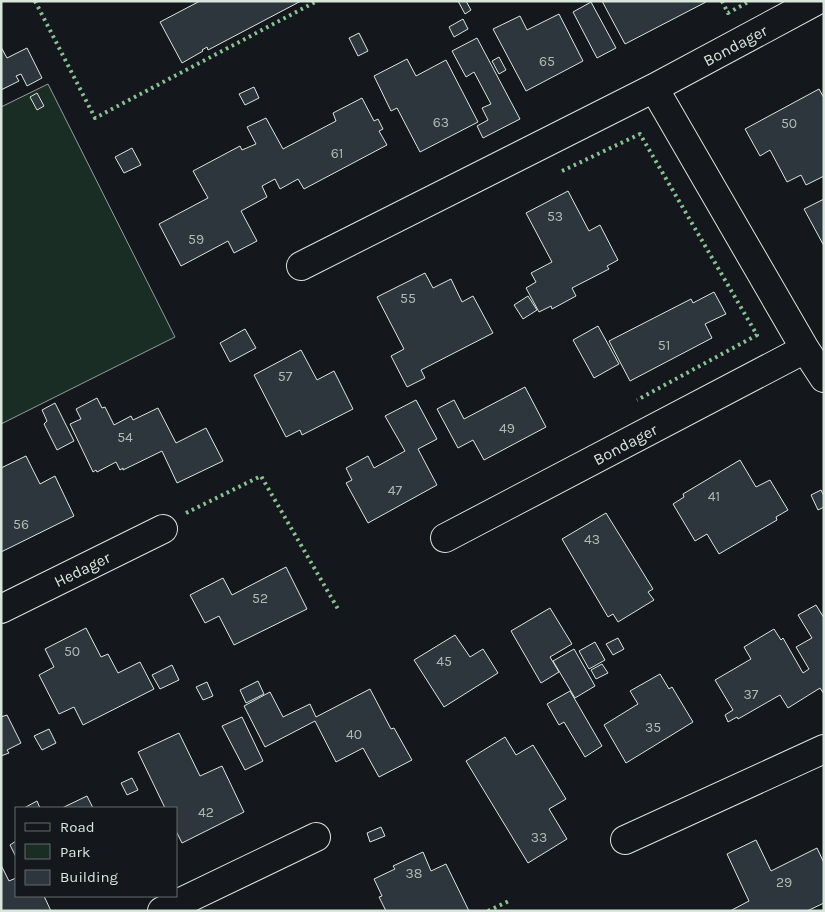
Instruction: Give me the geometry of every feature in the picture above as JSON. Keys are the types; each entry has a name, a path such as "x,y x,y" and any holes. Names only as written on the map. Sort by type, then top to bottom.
{"street":[{"name":"Bondager","path":"301,266 654,88 816,1"},
{"path":"654,88 805,349 824,378"},
{"name":"Bondager","path":"445,538 805,349"},
{"name":"Hedager","path":"1,609 163,529"},
{"path":"625,840 824,748"},
{"path":"162,911 316,837"}],"green space":[{"path":"48,84 175,337 1,424 1,107"}],"building":[{"path":"200,1 301,1 208,50 207,47 182,63 160,22"},
{"path":"458,1 466,1 471,10 465,14"},
{"path":"602,1 706,1 706,2 625,44"},
{"path":"591,2 616,48 597,58 573,12"},
{"path":"559,14 583,61 526,91 493,29 520,16 527,30"},
{"path":"463,19 468,29 454,37 449,27"},
{"path":"359,33 368,51 358,56 349,38"},
{"path":"477,38 520,119 483,138 477,126 488,120 482,108 491,104 474,72 466,77 452,51"},
{"path":"1,47 7,58 27,48 42,78 27,86 21,74 16,76 19,81 1,90"},
{"path":"499,57 506,70 499,74 492,61"},
{"path":"407,59 416,76 446,60 478,122 420,152 397,108 391,111 374,76"},
{"path":"254,87 259,98 245,105 239,94"},
{"path":"819,89 824,98 824,176 806,185 801,175 787,182 770,150 760,156 745,129"},
{"path":"37,93 44,106 37,110 30,97"},
{"path":"362,98 374,121 378,119 383,129 379,131 387,145 304,189 298,179 280,189 275,179 262,186 267,197 241,211 257,241 234,253 228,241 181,266 159,224 208,198 193,171 240,146 242,150 256,144 247,127 266,118 283,149 336,121 333,113"},
{"path":"132,148 141,165 124,173 115,157"},
{"path":"568,191 589,231 600,225 618,260 607,266 609,269 572,288 576,296 552,309 551,306 539,312 526,288 536,282 531,273 552,262 526,213"},
{"path":"824,199 824,246 804,209"},
{"path":"425,273 433,288 451,279 462,302 473,296 493,333 421,370 425,378 407,387 391,356 404,349 377,297"},
{"path":"714,292 726,314 705,324 712,338 630,381 609,341 691,299 693,303"},
{"path":"528,296 537,310 523,319 514,305"},
{"path":"598,326 619,364 594,378 573,340"},
{"path":"245,329 256,348 230,362 220,343"},
{"path":"301,350 317,380 334,371 353,409 302,435 300,430 286,437 254,375"},
{"path":"525,387 546,427 484,460 473,440 458,448 437,409 454,400 464,419"},
{"path":"97,398 102,408 105,407 114,425 131,416 133,420 158,408 176,443 206,428 223,461 177,483 162,451 123,470 123,468 120,470 116,462 97,472 96,470 93,472 70,424 81,419 76,409"},
{"path":"416,400 437,439 418,449 437,485 368,523 346,483 352,480 346,468 368,456 374,468 405,451 385,416"},
{"path":"55,403 74,441 57,450 44,424 47,421 42,410"},
{"path":"26,456 40,484 55,476 74,516 1,552 1,468"},
{"path":"740,460 756,487 770,480 788,510 776,517 777,520 719,554 707,534 695,541 673,504 684,497 683,494"},
{"path":"821,490 824,496 824,507 818,510 811,495"},
{"path":"606,513 653,589 648,592 654,600 618,622 613,614 608,617 562,539"},
{"path":"286,567 307,609 234,645 219,616 205,623 190,595 223,578 232,595"},
{"path":"816,605 824,618 824,694 820,688 788,708 780,695 738,719 737,717 728,722 725,715 733,710 715,680 751,659 744,647 774,629 781,640 783,638 803,673 809,669 796,647 812,638 798,615"},
{"path":"550,608 572,644 550,657 559,672 541,683 511,631"},
{"path":"86,628 101,657 108,654 118,673 140,662 154,689 83,725 74,707 59,714 39,675 54,667 45,649"},
{"path":"455,635 470,657 483,649 498,673 444,707 414,660"},
{"path":"618,638 624,649 613,655 606,644"},
{"path":"595,642 605,660 589,669 579,651"},
{"path":"574,649 595,686 575,698 553,661"},
{"path":"602,664 608,673 596,679 591,670"},
{"path":"172,665 179,680 160,689 152,675"},
{"path":"660,674 669,689 672,687 693,722 626,763 604,725 638,704 630,691"},
{"path":"258,681 264,694 246,703 240,690"},
{"path":"207,682 213,696 203,700 196,687"},
{"path":"370,689 391,729 394,728 412,760 379,777 363,748 336,762 315,721 265,747 244,706 270,692 283,717 310,704 316,717"},
{"path":"570,691 602,746 585,757 564,722 559,725 547,704"},
{"path":"7,715 21,743 7,750 9,753 1,756 1,717"},
{"path":"242,717 263,761 245,770 222,726"},
{"path":"49,729 56,743 42,750 34,736"},
{"path":"179,733 200,776 222,766 244,812 182,843 178,835 178,807 165,807 138,752"},
{"path":"505,737 516,755 533,745 566,799 549,809 567,839 528,863 466,761"},
{"path":"132,778 138,790 127,795 121,783"},
{"path":"87,796 92,807 64,807"},
{"path":"37,801 40,807 26,807"},
{"path":"381,827 385,836 370,842 367,833"},
{"path":"756,840 771,871 817,848 824,863 824,903 807,911 730,911 749,901 727,854"},
{"path":"15,842 15,855 10,845"},
{"path":"423,852 431,871 446,864 469,911 386,911 379,897 382,896 374,879 395,869 393,866"},
{"path":"1,865 9,881 15,878 15,897 44,897 51,911 1,911"}],"hedge":[{"path":"35,1 95,118 317,1"},
{"path":"722,1 728,13 750,1"},
{"path":"562,171 640,134 757,335 637,400"},
{"path":"186,513 261,476 338,609"},
{"path":"488,911 511,900"}]}
